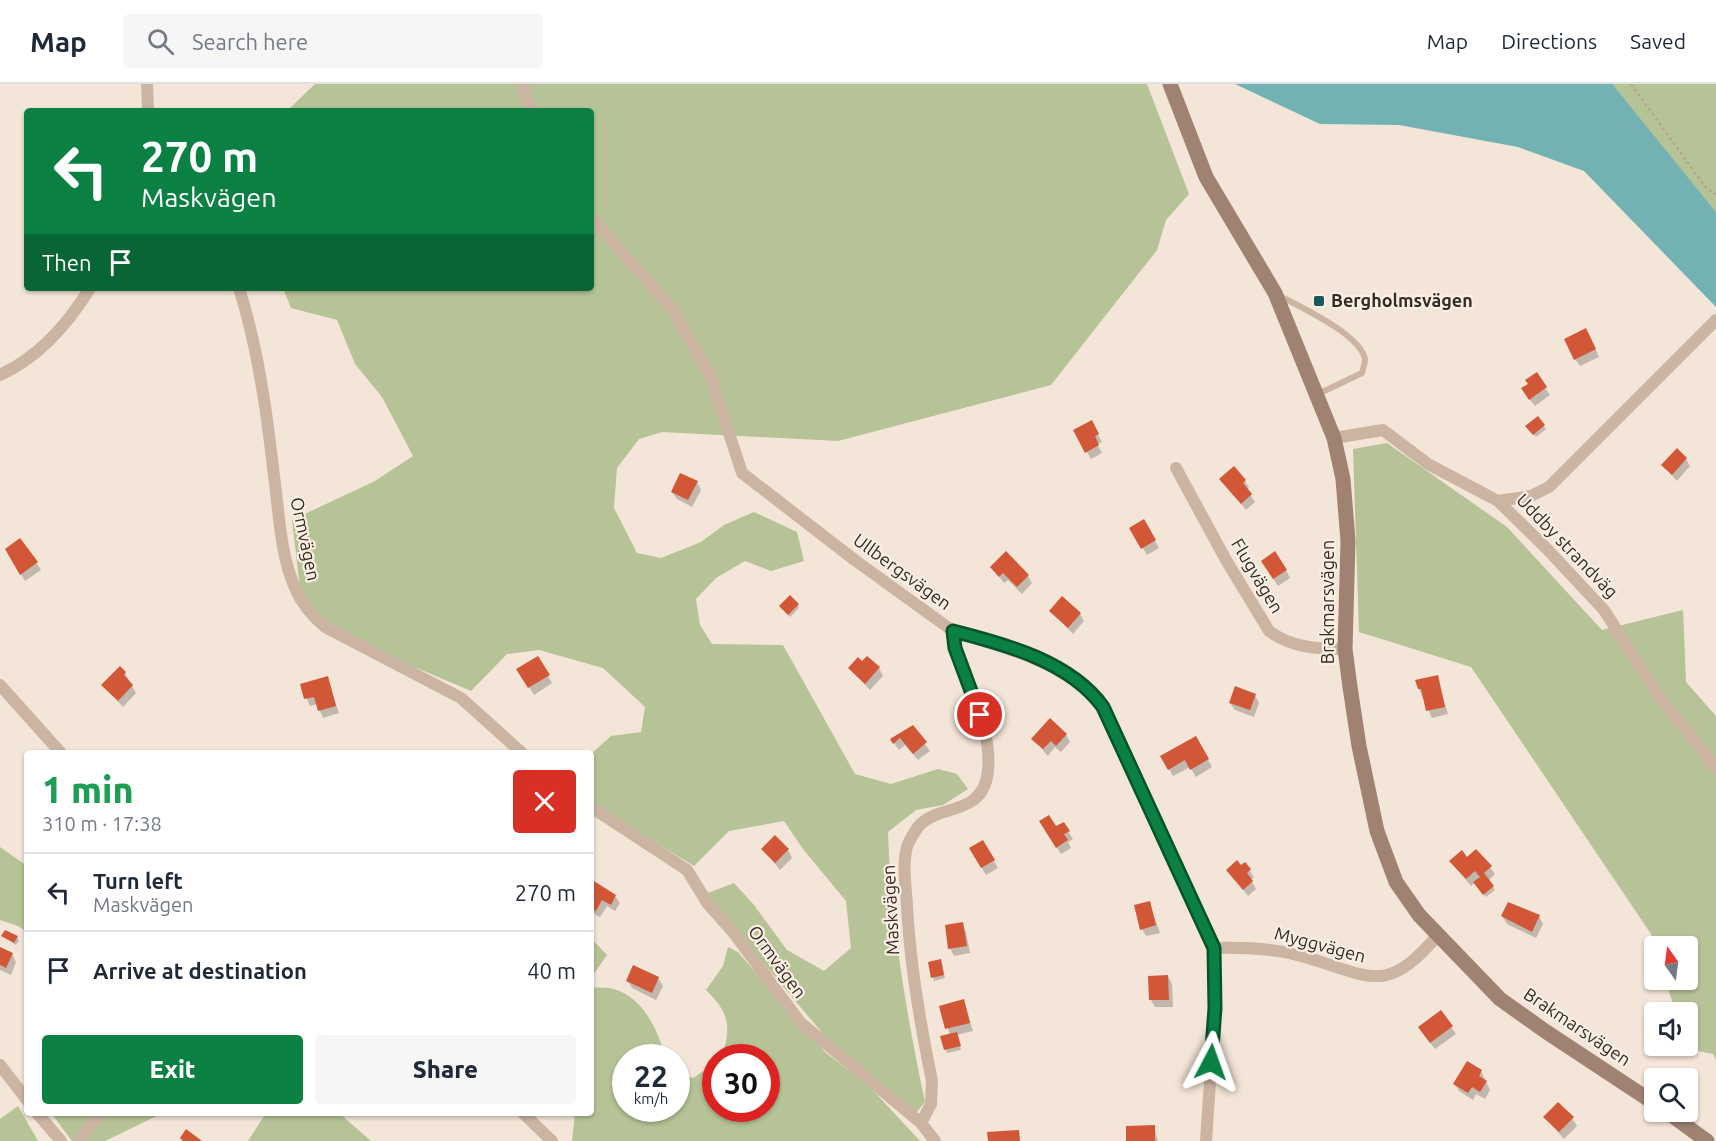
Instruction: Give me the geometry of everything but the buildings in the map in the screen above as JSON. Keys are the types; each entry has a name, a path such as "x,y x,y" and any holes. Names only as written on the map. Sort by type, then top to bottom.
{"street":[{"path":"147,84 148,108"},
{"path":"524,84 525,96 531,108"},
{"name":"Brakmarsvägen","path":"1170,84 1206,177 1275,293 1334,438 1343,479 1348,541 1345,649 1359,746 1384,854 1396,882 1437,936 1500,999 1644,1095"},
{"name":"Ullbergsvägen","path":"594,220 673,310 710,375 742,473 856,561 953,631 1064,670 1092,692 1103,707 1214,948 1215,1008 1206,1141"},
{"path":"0,375 15,368 47,343 75,313 88,291"},
{"name":"Ormvägen","path":"239,291 246,309 265,409 282,537 294,586 307,610 325,627 461,698 519,750"},
{"path":"1498,501 1531,495 1549,487 1715,321"},
{"name":"Uddby strandväg","path":"1334,438 1383,430 1428,465 1498,501 1605,610 1658,695 1716,768"},
{"name":"Flugvägen","path":"1176,468 1226,560 1269,631 1285,641 1313,649 1345,649"},
{"name":"Maskvägen","path":"921,1123 931,1104 932,1081 909,942 905,867 907,848 911,838 925,821 957,810 974,800 983,787 988,773 987,733 955,648 953,631"},
{"path":"0,685 58,750"},
{"name":"Ormvägen","path":"594,809 687,870 708,904 733,932 800,1022 921,1123 935,1141"},
{"name":"Myggvägen","path":"1214,948 1261,948 1303,956 1341,970 1372,977 1397,973 1406,968 1437,936"},
{"path":"0,1065 24,1096"},
{"path":"40,1116 61,1141"},
{"path":"79,1141 99,1116"},
{"path":"526,1116 552,1141"},
{"path":"1681,1122 1707,1141"}],"lane":[{"path":"1275,293 1351,337 1362,351 1365,361 1362,373 1316,395"}],"path":[{"path":"1631,84 1706,188 1716,194"}],"green space":[{"path":"315,84 1147,84 1189,194 1166,220 1157,250 1051,385 838,441 662,432 639,439 617,468 614,508 637,553 661,558 701,542 724,525 754,512 797,532 804,561 771,571 745,561 716,578 696,599 700,625 712,644 783,645 855,774 891,784 938,769 957,774 968,789 943,805 916,810 888,832 892,900 900,968 925,1102 916,1113 835,1048 721,913 708,893 734,883 754,905 787,950 824,971 851,948 846,901 803,849 784,821 729,831 694,866 594,805 594,751 611,736 641,732 645,707 603,668 539,650 507,654 471,691 405,663 321,618 300,588 292,520 375,481 413,456 382,397 355,364 337,320 291,308 284,291 594,291 594,108 290,108"},
{"path":"1612,84 1716,84 1716,212 1617,92"},
{"path":"1387,443 1507,527 1602,630 1683,610 1686,682 1716,716 1716,1060 1713,1054 1698,1051 1698,1002 1673,1002 1668,990 1698,990 1698,936 1652,936 1471,667 1359,632 1353,449"},
{"path":"0,847 24,864 24,930 0,920"},
{"path":"594,941 607,955 594,974"},
{"path":"728,947 738,952 825,1052 869,1086 920,1141 572,1141 575,1116 594,1116 594,987 614,989 633,999 648,1017 661,1044 612,1044 612,1122 690,1122 690,1077 693,1078 702,1072 702,1122 780,1122 780,1044 725,1044 727,1028 724,1013 706,990 723,966"},
{"path":"18,1106 38,1141 0,1141 0,1119"},
{"path":"53,1116 157,1116 105,1141 72,1141"},
{"path":"264,1116 342,1116 371,1141 248,1141"}],"water":[{"path":"1235,84 1612,84 1716,212 1716,307 1584,171 1518,147 1399,125 1320,124"}],"place":[{"name":"Bergholmsvägen","path":"1319,301"}],"route":[{"path":"980,715 955,648 953,631 973,636 1064,670 1092,692 1103,707 1152,818 1214,948 1215,1008 1211,1062"}]}
